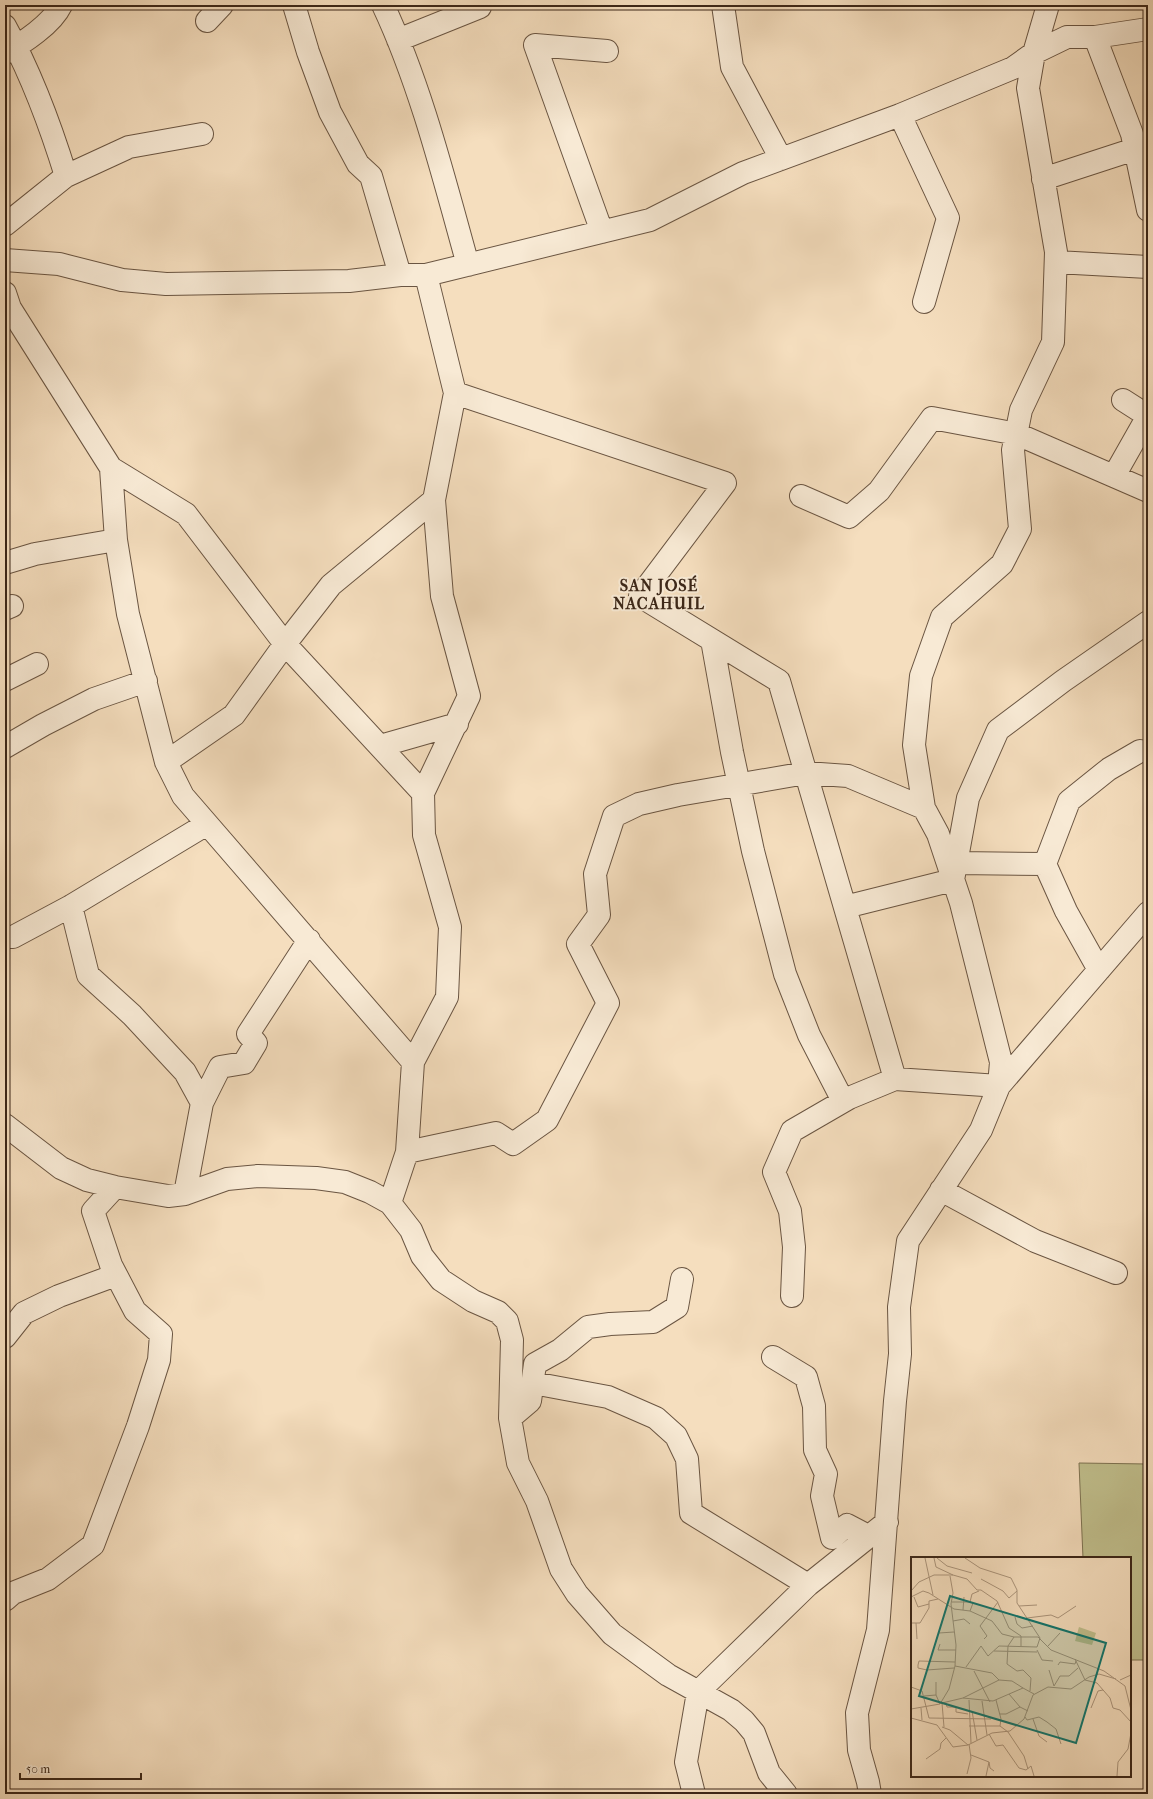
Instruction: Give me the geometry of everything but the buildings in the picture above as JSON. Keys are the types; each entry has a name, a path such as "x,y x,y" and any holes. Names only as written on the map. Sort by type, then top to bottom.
{"street":[{"path":"11,50 35,33 54,15 61,5"},
{"path":"207,21 222,5"},
{"path":"294,5 330,112 358,164 371,176 400,275"},
{"path":"383,5 398,40 440,163 468,265"},
{"path":"723,5 732,67 781,159"},
{"path":"870,1794 859,1750 857,1713 878,1630 895,1401 900,1354 899,1307 908,1241 981,1130 999,1086 1001,1062 961,903 955,871 924,808 914,746 921,676 942,617 1002,564 1020,529 1013,450 1021,410 1053,342 1056,252 1028,88 1034,53 1048,5"},
{"path":"398,40 480,7"},
{"path":"5,26 11,50 43,107 66,176"},
{"path":"5,260 59,264 122,280 166,284 350,280 400,275 426,276 650,220 743,173 900,115 1013,68 1034,53 1067,37 1095,37 1148,29"},
{"path":"1095,37 1132,134 1142,149 1148,210"},
{"path":"602,232 536,45 607,51"},
{"path":"900,115 948,218 924,302"},
{"path":"5,225 66,176 129,147 202,134"},
{"path":"1043,179 1142,149"},
{"path":"1056,262 1148,267"},
{"path":"390,1203 407,1152 413,1062 447,997 450,927 424,835 422,793 450,733 457,724 469,696 442,596 434,500 455,393 426,276"},
{"path":"7,304 111,468 186,514 284,644 422,793"},
{"path":"455,393 725,483 640,596 779,681 895,1079"},
{"path":"1114,476 1148,416 1123,400"},
{"path":"801,496 849,517 879,491 932,418 1017,434 1148,491"},
{"path":"111,468 116,540 128,614 166,762 183,796 413,1062"},
{"path":"166,762 234,716 284,644 331,585 434,500"},
{"path":"5,563 35,554 116,540"},
{"path":"955,871 968,798 998,730 1063,681 1148,622"},
{"path":"712,640 738,784 755,858 785,974 808,1035 843,1101"},
{"path":"5,680 37,664"},
{"path":"5,748 43,725 94,699 146,681"},
{"path":"380,746 457,724"},
{"path":"1099,970 1066,911 1045,864 1069,801 1109,769 1140,751"},
{"path":"407,1152 496,1134 513,1144 547,1120 608,1003 578,944 599,915 595,874 614,816 639,804 678,795 806,773 848,776 924,808"},
{"path":"5,937 13,937 71,906 207,824"},
{"path":"845,907 955,871 1045,864"},
{"path":"71,906 88,975 132,1015 185,1072 202,1103"},
{"path":"999,1086 1148,912"},
{"path":"185,1194 202,1103 220,1067 244,1063 256,1043 248,1034 308,940"},
{"path":"792,1296 794,1247 790,1211 774,1172 792,1131 843,1101 895,1079 999,1086"},
{"path":"6,1128 61,1168 88,1180 115,1187 168,1196 185,1194 227,1179 258,1176 316,1178 345,1182 370,1192 390,1203 411,1230 422,1256 441,1280 473,1302 498,1312 508,1321 512,1340 510,1418 518,1464 537,1501 561,1569 577,1594 612,1634 668,1675 731,1710 744,1721 754,1733 769,1773 786,1794"},
{"path":"5,1600 13,1592 48,1579 93,1545 138,1426 159,1360 161,1334 135,1311 111,1265 93,1210 115,1187"},
{"path":"941,1190 1035,1241 1116,1273"},
{"path":"5,1337 24,1313 59,1296 116,1275"},
{"path":"510,1418 530,1401 535,1364 560,1350 588,1327 610,1324 653,1322 677,1307 682,1279"},
{"path":"774,1357 806,1377 814,1406 815,1450 826,1474 822,1496 832,1538 847,1525 868,1536"},
{"path":"533,1383 608,1397 656,1418 676,1436 687,1459 692,1513 808,1585"},
{"path":"694,1794 686,1762 698,1692 808,1585 887,1522"}],"shaded area":[{"path":"1079,1463 1148,1464 1148,1660 1131,1660 1131,1557 1083,1557"}],"district":[{"name":"SAN JOSÉ NACAHUIL","path":"659,594"}]}
